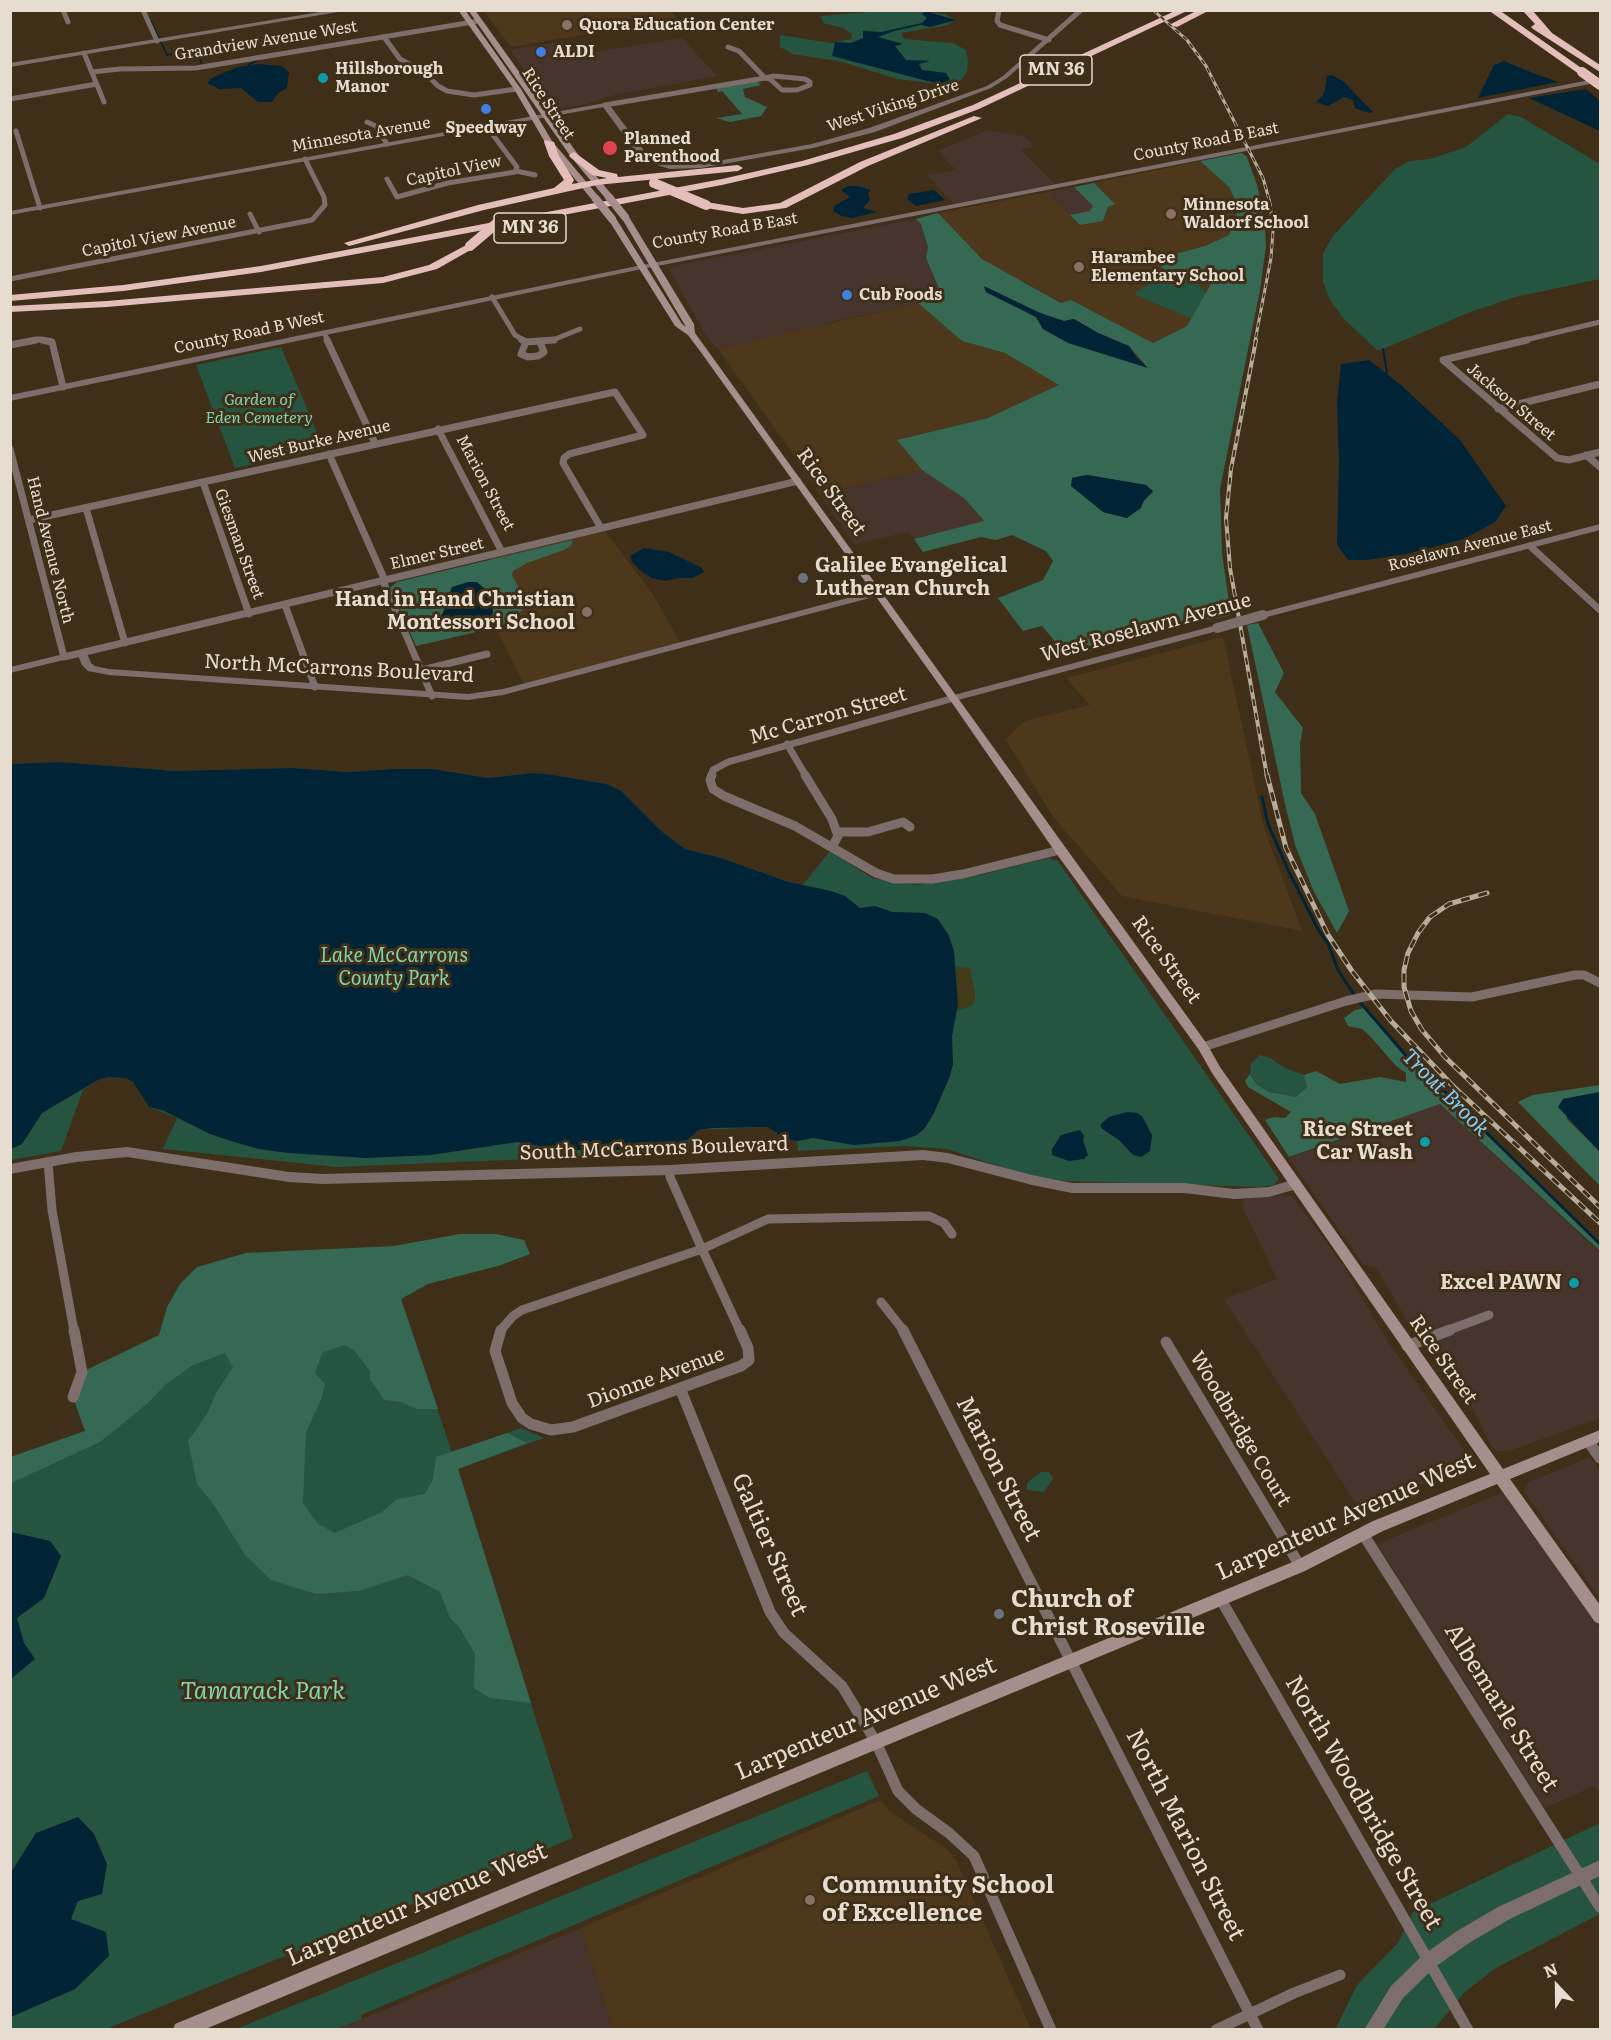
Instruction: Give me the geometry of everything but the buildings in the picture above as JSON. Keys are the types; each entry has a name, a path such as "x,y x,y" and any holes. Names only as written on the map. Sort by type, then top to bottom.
{"highway":[{"name":"MN 36","path":"10,298 123,288 261,269 731,180 833,155 926,126 996,98 1185,10"},
{"name":"MN 36","path":"10,309 151,296 242,283 728,190 873,154 914,141 998,107 1206,10"},
{"path":"1492,10 1600,85"},
{"path":"1509,10 1600,68"},
{"path":"1526,10 1538,24 1565,46"},
{"path":"1479,11 1523,32"},
{"path":"574,155 587,167 606,176 658,179 706,205 743,211 782,206 864,164 958,127 998,107"},
{"path":"123,288 274,262 559,189 658,179 783,161 926,126"},
{"path":"549,142 554,156 569,180 567,185 559,189"},
{"path":"51,307 382,280 433,267 470,246 512,211 536,201 592,185"}],"main road":[{"name":"Rice Street","path":"461,10 517,89 549,142 592,185 609,197 625,217 655,262 690,324 691,333"},
{"name":"Rice Street","path":"471,10 574,155 592,185 596,199 612,219 680,326 691,333 1203,1047 1216,1070 1407,1346 1600,1617"},
{"name":"Larpenteur Avenue West","path":"182,2030 210,2024 1071,1660 1300,1566 1363,1534 1594,1438"}],"street":[{"path":"63,10 68,22"},
{"path":"143,10 157,41"},
{"path":"10,65 347,10"},
{"path":"999,10 997,21 1000,25 1049,40"},
{"name":"West Viking Drive","path":"605,105 648,160 670,167 701,166 830,142 882,127 989,87 1005,77 1082,10"},
{"name":"Grandview Avenue West","path":"92,72 120,69 196,68 479,21"},
{"path":"384,37 400,59 425,73 447,91 478,95 517,89"},
{"path":"728,47 739,51 763,77"},
{"path":"84,53 104,102"},
{"name":"Minnesota Avenue","path":"10,213 763,77 782,76 806,79 810,85 797,90 782,90 763,77"},
{"name":"County Road B East","path":"655,262 1600,80"},
{"path":"10,99 97,84"},
{"path":"367,122 376,126 387,144"},
{"name":"Capitol View","path":"387,179 397,197 448,183 493,177 516,171 518,167 487,126"},
{"path":"16,131 40,208"},
{"name":"Capitol View Avenue","path":"10,279 312,220 325,206 324,197 304,159"},
{"path":"516,171 535,175"},
{"path":"250,214 259,232"},
{"name":"County Road B West","path":"10,398 655,262"},
{"path":"492,297 515,335 526,342 560,338 580,329"},
{"name":"Jackson Street","path":"1600,322 1444,359 1444,363 1557,458 1566,460 1600,452"},
{"path":"324,333 375,443"},
{"path":"10,345 47,339 52,342 63,387"},
{"path":"526,342 521,354 528,357 538,356 544,352 540,342"},
{"path":"1498,409 1600,384"},
{"name":"West Burke Avenue","path":"29,520 615,392 643,435 569,454 564,458 563,463 601,528"},
{"name":"Marion Street","path":"438,429 502,552"},
{"name":"Hand Avenue North","path":"10,449 64,657"},
{"path":"329,454 383,576 432,696"},
{"path":"1586,455 1600,467"},
{"name":"Elmer Street","path":"64,657 798,481"},
{"name":"Giesman Street","path":"203,483 249,614"},
{"path":"86,508 125,643"},
{"name":"Roselawn Avenue East","path":"1346,592 1600,527"},
{"path":"1530,546 1600,610"},
{"name":"West Roselawn Avenue","path":"954,698 1346,592"},
{"name":"North McCarrons Boulevard","path":"82,653 87,665 92,669 109,672 468,697 503,692 878,593"},
{"name":"Giesman Street","path":"285,605 315,687"},
{"path":"422,670 487,654"},
{"path":"10,670 64,657"},
{"name":"Mc Carron Street","path":"832,847 795,826 724,796 713,789 710,780 713,770 728,762 787,744 954,698"},
{"path":"787,744 832,819 838,836 832,847 876,873 906,880 963,874 1060,850"},
{"path":"837,832 868,832 906,824 896,814"},
{"path":"1203,1047 1364,996 1387,993 1472,997 1575,975 1596,980"},
{"name":"South McCarrons Boulevard","path":"10,1169 76,1156 127,1152 289,1177 323,1179 670,1170 923,1155 948,1158 1072,1188 1184,1188 1234,1194 1269,1192 1295,1184"},
{"path":"48,1162 52,1210 82,1372 73,1397"},
{"path":"670,1170 670,1177 702,1249"},
{"name":"Dionne Avenue","path":"702,1249 748,1348 749,1360 741,1366 573,1427 551,1430 531,1424 522,1418 512,1403 497,1360 496,1341 505,1323 529,1308 702,1249 768,1219 929,1216 944,1223 952,1234"},
{"name":"Marion Street","path":"880,1302 902,1328 1071,1660"},
{"path":"1407,1346 1489,1315"},
{"name":"Woodbridge Court","path":"1166,1342 1300,1566"},
{"name":"Galtier Street","path":"680,1388 770,1612 784,1633 842,1686 876,1742 898,1791 916,1809 949,1833 974,1856 1051,2030"},
{"path":"1594,1438 1600,1458"},
{"name":"Albemarle Street","path":"1363,1534 1600,1907"},
{"name":"North Woodbridge Street","path":"1220,1598 1468,2030"},
{"name":"North Marion Street","path":"1071,1660 1258,2030"},
{"path":"1372,2030 1398,1992 1429,1961 1479,1926 1568,1882 1600,1869"},
{"path":"1216,2030 1340,1975"}],"shaded area":[{"name":"Quora Education Center","path":"670,10 677,19 511,47 484,11"},
{"path":"682,38 717,76 614,95 586,104 553,110 510,50 564,41 575,55"},
{"path":"988,130 1024,136 1034,147 1021,150 1055,184 954,204 927,175 956,170 938,151"},
{"name":"Harambee Elementary School","path":"1200,161 1229,187 1239,208 1229,235 1205,246 1153,260 1172,275 1211,284 1187,326 1153,343 1071,300 1062,303 982,259 938,213 1048,192 1080,225 1114,204 1094,183"},
{"path":"1074,187 1094,206 1090,211 1070,215 1048,192"},
{"path":"916,219 921,224 928,247 926,258 940,291 935,297 918,303 830,322 807,330 718,349 705,334 670,270 672,267 689,263"},
{"path":"918,303 962,341 1005,353 1060,385 988,418 897,440 922,470 820,495 718,349"},
{"path":"922,470 964,498 984,522 914,539 908,532 855,544 820,495"},
{"name":"Hand in Hand Christian Montessori School","path":"605,531 652,593 680,642 524,684 496,628 507,619 512,605 491,558"},
{"path":"1223,637 1264,828 1302,931 1122,896 1054,818 1005,739 1025,721 1090,705 1066,678"},
{"path":"1440,1104 1600,1253 1600,1418 1509,1451 1497,1451 1491,1445 1474,1411 1429,1347 1407,1321 1377,1268 1363,1264 1289,1158"},
{"path":"1291,1195 1343,1265 1386,1339 1473,1463 1360,1510 1224,1299 1277,1279 1242,1206 1244,1199"},
{"path":"1590,1457 1600,1471 1600,1599 1524,1491 1527,1483"},
{"path":"1502,1493 1600,1629 1600,1795 1594,1786 1545,1808 1377,1544"},
{"name":"Community School of Excellence","path":"881,1800 888,1810 947,1849 956,1860 1031,2029 613,2029 581,1928"},
{"path":"581,1928 613,2029 336,2030"}],"green space":[{"path":"882,11 945,14 955,20 948,25 901,33 904,39 953,43 966,50 967,72 956,86 897,79 843,62 793,54 780,47 780,35 831,43 851,39 852,34 843,28 823,23 821,16"},
{"path":"757,81 761,85 743,89 745,97 767,107 761,116 730,122 716,118 742,114 722,91 718,92 716,88"},
{"path":"1508,114 1521,117 1600,164 1600,279 1515,297 1468,313 1377,350 1344,319 1330,300 1323,282 1323,254 1332,237 1395,169 1410,161 1430,159 1466,147"},
{"path":"1242,153 1247,157 1264,215 1266,246 1260,290 1220,489 1222,554 1231,615 1210,620 1200,617 1126,638 1125,642 1068,657 1042,626 1023,631 998,598 1043,580 1053,561 1046,551 1012,535 996,540 981,537 923,552 914,539 984,521 964,498 922,470 897,440 988,418 1059,385 1005,353 962,341 918,303 935,297 940,291 926,258 928,247 921,224 916,219 938,213 982,259 1061,303 1071,300 1153,343 1187,326 1211,284 1172,275 1153,260 1205,246 1229,235 1239,208 1229,187 1200,161","holes":["985,287 1040,313 1064,321 1074,319 1098,333 1129,346 1147,367 1043,329 1036,317 986,292","1087,475 1146,485 1153,492 1127,518 1103,512 1072,486 1072,478"]},
{"path":"1094,183 1115,204 1108,207 1103,221 1080,225 1070,215 1090,211 1093,206 1074,187"},
{"path":"1176,278 1198,284 1207,293 1191,319 1136,295 1135,292 1157,280 1166,282"},
{"name":"Garden of Eden Cemetery","path":"281,347 324,449 235,468 196,365"},
{"path":"573,540 571,546 564,550 527,563 513,571 512,575 523,596 524,606 518,616 498,627 416,646 390,588 397,582","holes":["452,587 455,629 434,626 443,613"]},
{"path":"1258,623 1284,673 1275,692 1303,728 1300,743 1301,793 1315,814 1349,911 1337,933 1314,892 1296,848 1247,625"},
{"name":"Lake McCarrons County Park","path":"59,762 175,771 292,768 349,772 433,769 488,778 533,773 554,775 606,784 620,790 661,831 685,849 718,857 802,886 830,851 872,878 917,885 980,875 1048,858 1058,861 1279,1179 1274,1185 1259,1187 1063,1181 1023,1174 947,1149 904,1146 798,1151 797,1141 784,1138 768,1127 698,1130 680,1153 337,1167 163,1149 177,1118 149,1107 133,1082 125,1078 108,1077 98,1080 83,1090 61,1151 11,1160 11,764"},
{"path":"1364,1008 1420,1072 1445,1092 1600,1243 1600,1251 1440,1104 1289,1157 1265,1120 1274,1117 1285,1118 1291,1112 1248,1087 1245,1081 1250,1074 1256,1084 1269,1092 1296,1097 1307,1087 1304,1075 1316,1071 1340,1084 1380,1077 1406,1082 1406,1073 1396,1066 1369,1035 1362,1029 1348,1026 1344,1018 1355,1010"},
{"path":"1260,1055 1304,1075 1307,1087 1296,1097 1269,1092 1256,1084 1250,1074 1251,1063"},
{"path":"1600,1085 1600,1092 1563,1099 1567,1119 1600,1152 1600,1186 1518,1102 1533,1095"},
{"path":"460,1234 496,1234 524,1240 530,1254 498,1266 428,1284 401,1299 438,1409 416,1409 402,1402 384,1400 370,1379 370,1371 354,1350 344,1345 322,1353 315,1373 325,1384 321,1400 306,1432 303,1503 318,1524 335,1533 382,1512 397,1499 425,1494 433,1479 436,1457 507,1433 527,1443 458,1469 531,1703 490,1698 474,1688 475,1654 459,1627 450,1618 440,1592 408,1575 359,1591 316,1594 271,1580 245,1555 214,1505 197,1484 188,1441 207,1414 216,1393 233,1367 225,1353 193,1365 166,1384 148,1403 100,1442 11,1483 11,1457 85,1431 73,1397 82,1372 159,1335 167,1307 180,1284 197,1267 246,1253 394,1246"},
{"name":"Tamarack Park","path":"391,1269 452,1453 521,1428 544,1438 458,1469 573,1838 106,2029 11,2029 10,1457 85,1431 73,1397"},
{"path":"1041,1472 1049,1472 1053,1478 1044,1492 1027,1490 1027,1483"},
{"path":"867,1771 879,1796 361,2015 362,2019 336,2029 236,2029"},
{"path":"1600,1823 1600,1914 1494,1969 1464,1993 1434,2029 1335,2030 1357,1985 1398,1943 1413,1912"}],"sand":[{"path":"955,967 970,968 975,994 975,1001 971,1006 956,1011 958,1004"}],"water":[{"path":"925,11 956,20 930,27 921,25 878,37 903,44 895,46 906,60 930,61 919,64 922,70 946,73 950,80 939,84 832,56 835,42 851,43 863,38 863,31 881,32 922,23 927,18 922,14"},
{"path":"1504,61 1558,82 1478,98 1494,65"},
{"path":"259,64 282,66 289,72 287,88 278,93 272,102 258,102 241,88 219,89 207,83 212,78 238,67"},
{"path":"1332,75 1344,82 1373,112 1369,113 1355,108 1353,100 1344,97 1328,106 1316,102 1324,94 1327,76"},
{"path":"1586,89 1600,101 1600,131 1529,98"},
{"path":"848,186 871,190 868,194 870,200 863,208 877,212 852,218 833,211 834,206 850,197 841,190"},
{"path":"934,190 945,200 916,206 907,199 909,194"},
{"path":"984,286 1040,313 1064,321 1074,319 1098,333 1129,346 1136,357 1148,368 1068,343 1043,329 1036,317 986,292"},
{"path":"1369,360 1401,385 1460,440 1506,506 1495,522 1464,539 1406,554 1367,560 1348,560 1337,545 1339,462 1337,404 1341,364"},
{"path":"1087,475 1146,485 1153,491 1144,500 1141,508 1127,518 1103,512 1071,486 1072,478"},
{"path":"644,548 669,552 702,568 704,572 692,578 666,581 652,578 633,563 630,556"},
{"path":"477,582 484,588 493,604 493,613 488,620 471,628 436,629 434,626 443,613 452,587"},
{"name":"Lake McCarrons County Park","path":"59,762 175,771 292,768 349,772 433,769 488,778 533,773 606,784 620,790 661,831 685,849 718,857 789,882 831,891 845,896 860,908 875,906 892,912 925,913 938,919 949,936 954,951 958,1004 952,1036 953,1064 950,1076 925,1128 917,1135 900,1141 854,1145 813,1138 797,1141 784,1138 768,1127 713,1128 698,1130 690,1139 673,1145 644,1150 562,1150 517,1142 431,1155 366,1158 289,1153 259,1149 234,1142 210,1134 164,1111 149,1107 133,1082 125,1078 108,1077 98,1080 42,1113 22,1144 11,1149 11,764"},
{"path":"1600,1092 1600,1152 1558,1107 1563,1099"},
{"path":"1127,1112 1142,1116 1152,1135 1150,1151 1141,1157 1133,1155 1119,1140 1101,1128 1101,1124 1109,1117"},
{"path":"1080,1130 1084,1136 1083,1140 1088,1155 1084,1159 1069,1161 1052,1155 1052,1149 1061,1135"},
{"path":"11,1532 50,1541 61,1556 44,1598 17,1618 24,1643 35,1659 11,1679"},
{"path":"78,1817 94,1834 107,1864 102,1894 78,1901 71,1919 106,1932 109,1956 75,1989 11,2017 11,1872 36,1833"}],"waterway":[{"path":"151,21 167,55 195,50 203,66"},
{"path":"248,65 260,59"},
{"path":"1383,349 1387,373"},
{"path":"1262,797 1268,824 1288,870 1319,931 1328,943 1338,970 1355,996"},
{"name":"Trout Brook","path":"1359,1001 1420,1072 1445,1092 1600,1244"}],"railway":[{"path":"1153,10 1187,40 1206,66 1263,178 1270,203 1273,231 1271,258 1255,341"},
{"path":"1256,340 1231,469 1226,518 1230,568 1267,776"},
{"path":"1267,775 1286,848 1328,935 1352,971 1391,1021 1453,1086 1600,1223"},
{"path":"1487,893 1449,904 1430,917 1418,933 1408,953 1404,970 1404,987 1411,1011 1422,1030 1445,1057 1600,1207"}],"place":[{"name":"Quora Education Center","path":"567,25"},
{"name":"ALDI","path":"541,52"},
{"name":"Hillsborough Manor","path":"323,78"},
{"name":"Speedway","path":"486,109"},
{"name":"Planned Parenthood","path":"610,148"},
{"name":"Minnesota Waldorf School","path":"1171,214"},
{"name":"Harambee Elementary School","path":"1079,267"},
{"name":"Cub Foods","path":"847,295"},
{"name":"Galilee Evangelical Lutheran Church","path":"803,578"},
{"name":"Hand in Hand Christian Montessori School","path":"587,612"},
{"name":"Rice Street Car Wash","path":"1425,1142"},
{"name":"Excel PAWN","path":"1574,1283"},
{"name":"Church of Christ Roseville","path":"999,1614"},
{"name":"Community School of Excellence","path":"810,1900"}]}
